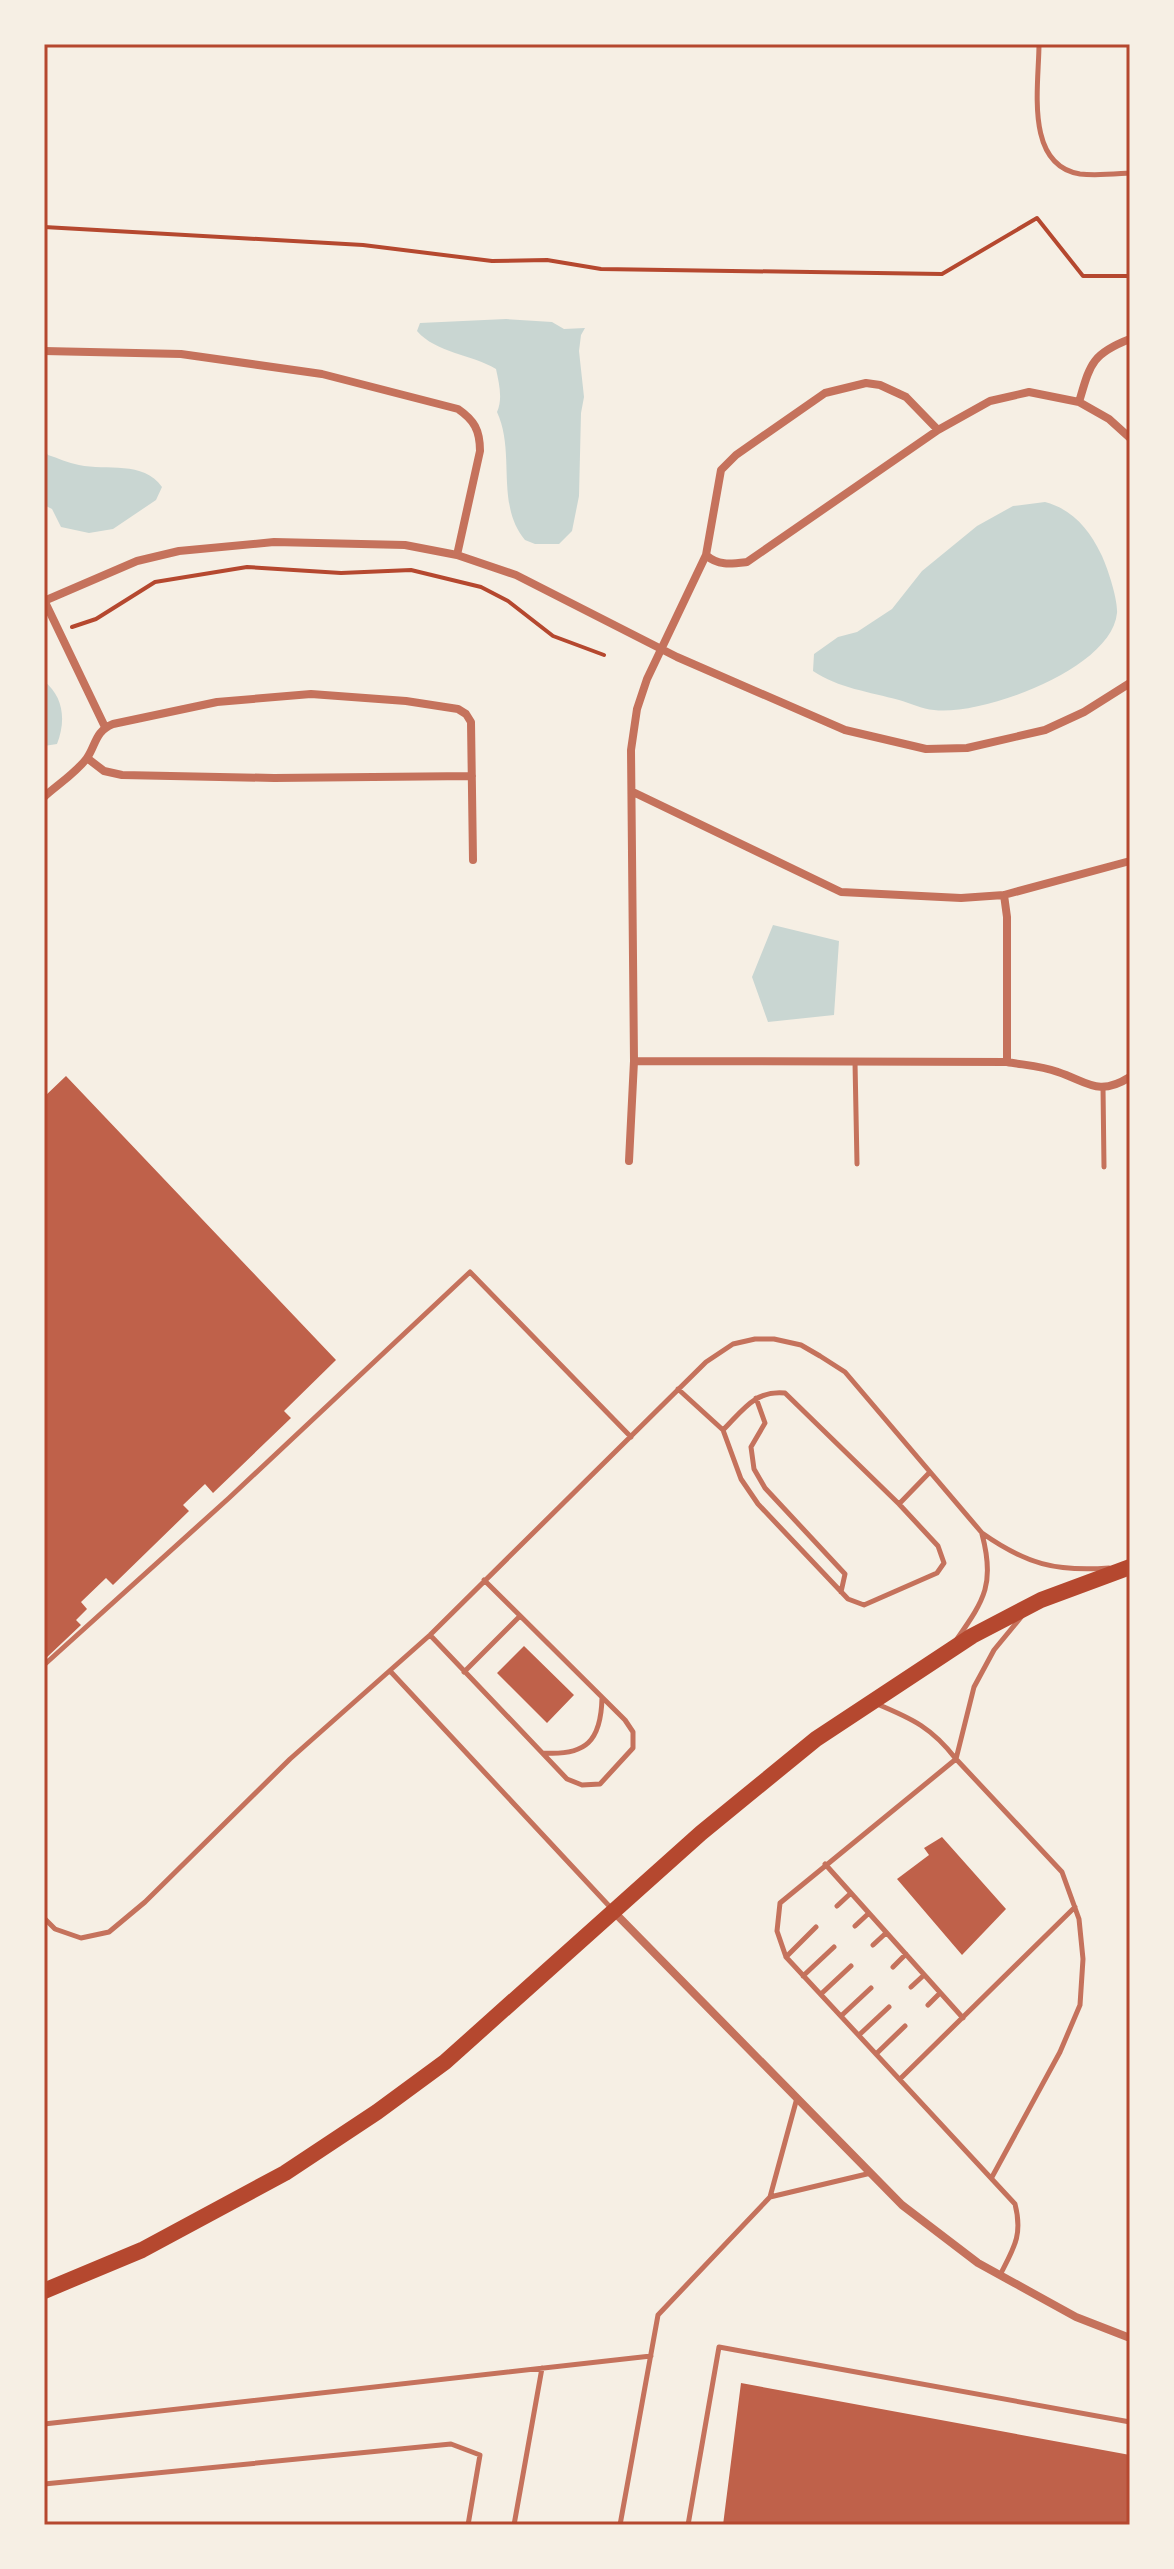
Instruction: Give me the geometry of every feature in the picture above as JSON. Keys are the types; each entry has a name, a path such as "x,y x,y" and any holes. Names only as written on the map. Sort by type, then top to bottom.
{"main road":[{"path":"44,2291 142,2250 285,2173 377,2112 445,2062 612,1910 816,1739 972,1636 1030,1606 1130,1567"}],"street":[{"path":"1079,402 1090,364 1114,345 1130,339"},
{"path":"44,351 181,354 322,374 458,409 472,418 480,434 480,451 457,555"},
{"path":"629,1161 634,1061 631,750 637,709 661,648 706,555 721,470 736,455 825,393 866,383 880,385 906,397 938,430"},
{"path":"706,555 714,562 747,562 938,430 990,401 1029,392 1079,402 1109,419 1130,438"},
{"path":"105,727 44,601 137,561 179,551 274,542 405,545 457,555 516,575 661,648 845,730 926,749 967,748 1045,730 1084,712 1130,683"},
{"path":"44,797 87,758 96,737 105,727 217,702 311,694 406,701 458,709 471,722 473,860"},
{"path":"87,758 104,771 122,775 274,778 472,776"},
{"path":"633,792 841,892 961,898 1004,895 1130,861"},
{"path":"1004,895 1007,917 1007,1062"},
{"path":"634,1061 1007,1062 1056,1071 1095,1088 1117,1086 1130,1077"},
{"path":"612,1910 902,2205 978,2263 1076,2317 1130,2338"}],"lane":[{"path":"1039,44 1039,133 1044,149 1059,166 1079,174 1130,173"},
{"path":"855,1062 857,1164"},
{"path":"1103,1087 1104,1167"},
{"path":"44,1665 229,1498 470,1272 631,1437"},
{"path":"44,1918 55,1929 81,1938 109,1932 145,1902 290,1759 430,1635 706,1362 733,1344 774,1339 801,1345 845,1372 982,1533 1028,1561 1059,1568 1130,1567"},
{"path":"678,1389 723,1430 741,1479 758,1504 848,1599 864,1605 937,1573 944,1563 938,1546 899,1504 785,1393 769,1391 756,1398 723,1430"},
{"path":"756,1398 765,1423 751,1447 754,1469 765,1488 845,1574 841,1592"},
{"path":"899,1504 930,1472"},
{"path":"948,1652 987,1591 988,1556 982,1533"},
{"path":"430,1635 567,1779 582,1785 600,1784 633,1748 633,1732 625,1720 484,1580"},
{"path":"1000,2275 1017,2242 1020,2222 1015,2204 786,1957 777,1931 780,1903 956,1759 974,1687 994,1650 1030,1606"},
{"path":"464,1672 520,1616"},
{"path":"391,1672 612,1910"},
{"path":"542,1753 563,1755 581,1750 596,1735 602,1719 602,1698"},
{"path":"873,1702 907,1716 939,1736 956,1759 1062,1872 1079,1919 1083,1959 1080,2005 1060,2052 992,2177"},
{"path":"825,1864 963,2018"},
{"path":"837,1906 851,1893"},
{"path":"900,2079 1075,1907"},
{"path":"855,1926 869,1913"},
{"path":"786,1957 816,1927"},
{"path":"873,1945 886,1933"},
{"path":"803,1976 834,1947"},
{"path":"893,1967 906,1954"},
{"path":"821,1994 851,1966"},
{"path":"911,1987 924,1975"},
{"path":"841,2016 871,1988"},
{"path":"928,2005 940,1993"},
{"path":"859,2035 889,2007"},
{"path":"876,2054 905,2026"},
{"path":"620,2525 658,2315 770,2197 797,2098"},
{"path":"770,2197 871,2173"},
{"path":"688,2525 719,2347 1130,2422"},
{"path":"44,2424 651,2356"},
{"path":"514,2525 542,2368"},
{"path":"44,2484 451,2444 480,2455 468,2525"}],"path":[{"path":"44,227 363,245 492,261 547,260 601,269 942,274 1037,218 1083,276 1130,276"},
{"path":"59,631 96,619 155,582 247,567 341,573 411,570 481,587 508,601 553,636 604,655"}],"shaded area":[{"path":"506,319 552,322 564,329 585,328 579,351 584,397 579,496 572,531 559,544 535,544 525,540 516,526 508,494 505,444 497,412 500,396 496,369 444,349 417,331 420,323"},
{"path":"44,449 48,455 75,464 145,473 162,487 156,500 113,529 89,533 61,527 52,509 44,505"},
{"path":"1045,502 1071,515 1091,536 1106,566 1117,607 1110,633 1093,653 1070,670 1012,697 955,710 934,710 844,686 813,671 814,654 838,637 857,632 892,609 922,571 977,526 1013,506"},
{"path":"44,681 56,694 62,727 57,744 44,746"},
{"path":"773,925 839,941 834,1015 768,1022 752,977"}],"building":[{"path":"66,1076 336,1360 284,1411 291,1418 213,1493 205,1484 183,1505 189,1511 113,1585 106,1578 81,1602 87,1609 76,1620 81,1625 44,1660 44,1097"},
{"path":"524,1646 574,1695 547,1723 497,1673"},
{"path":"942,1837 1006,1909 962,1955 897,1879 929,1855 924,1848"},
{"path":"741,2383 1130,2455 1130,2525 723,2525"}]}
